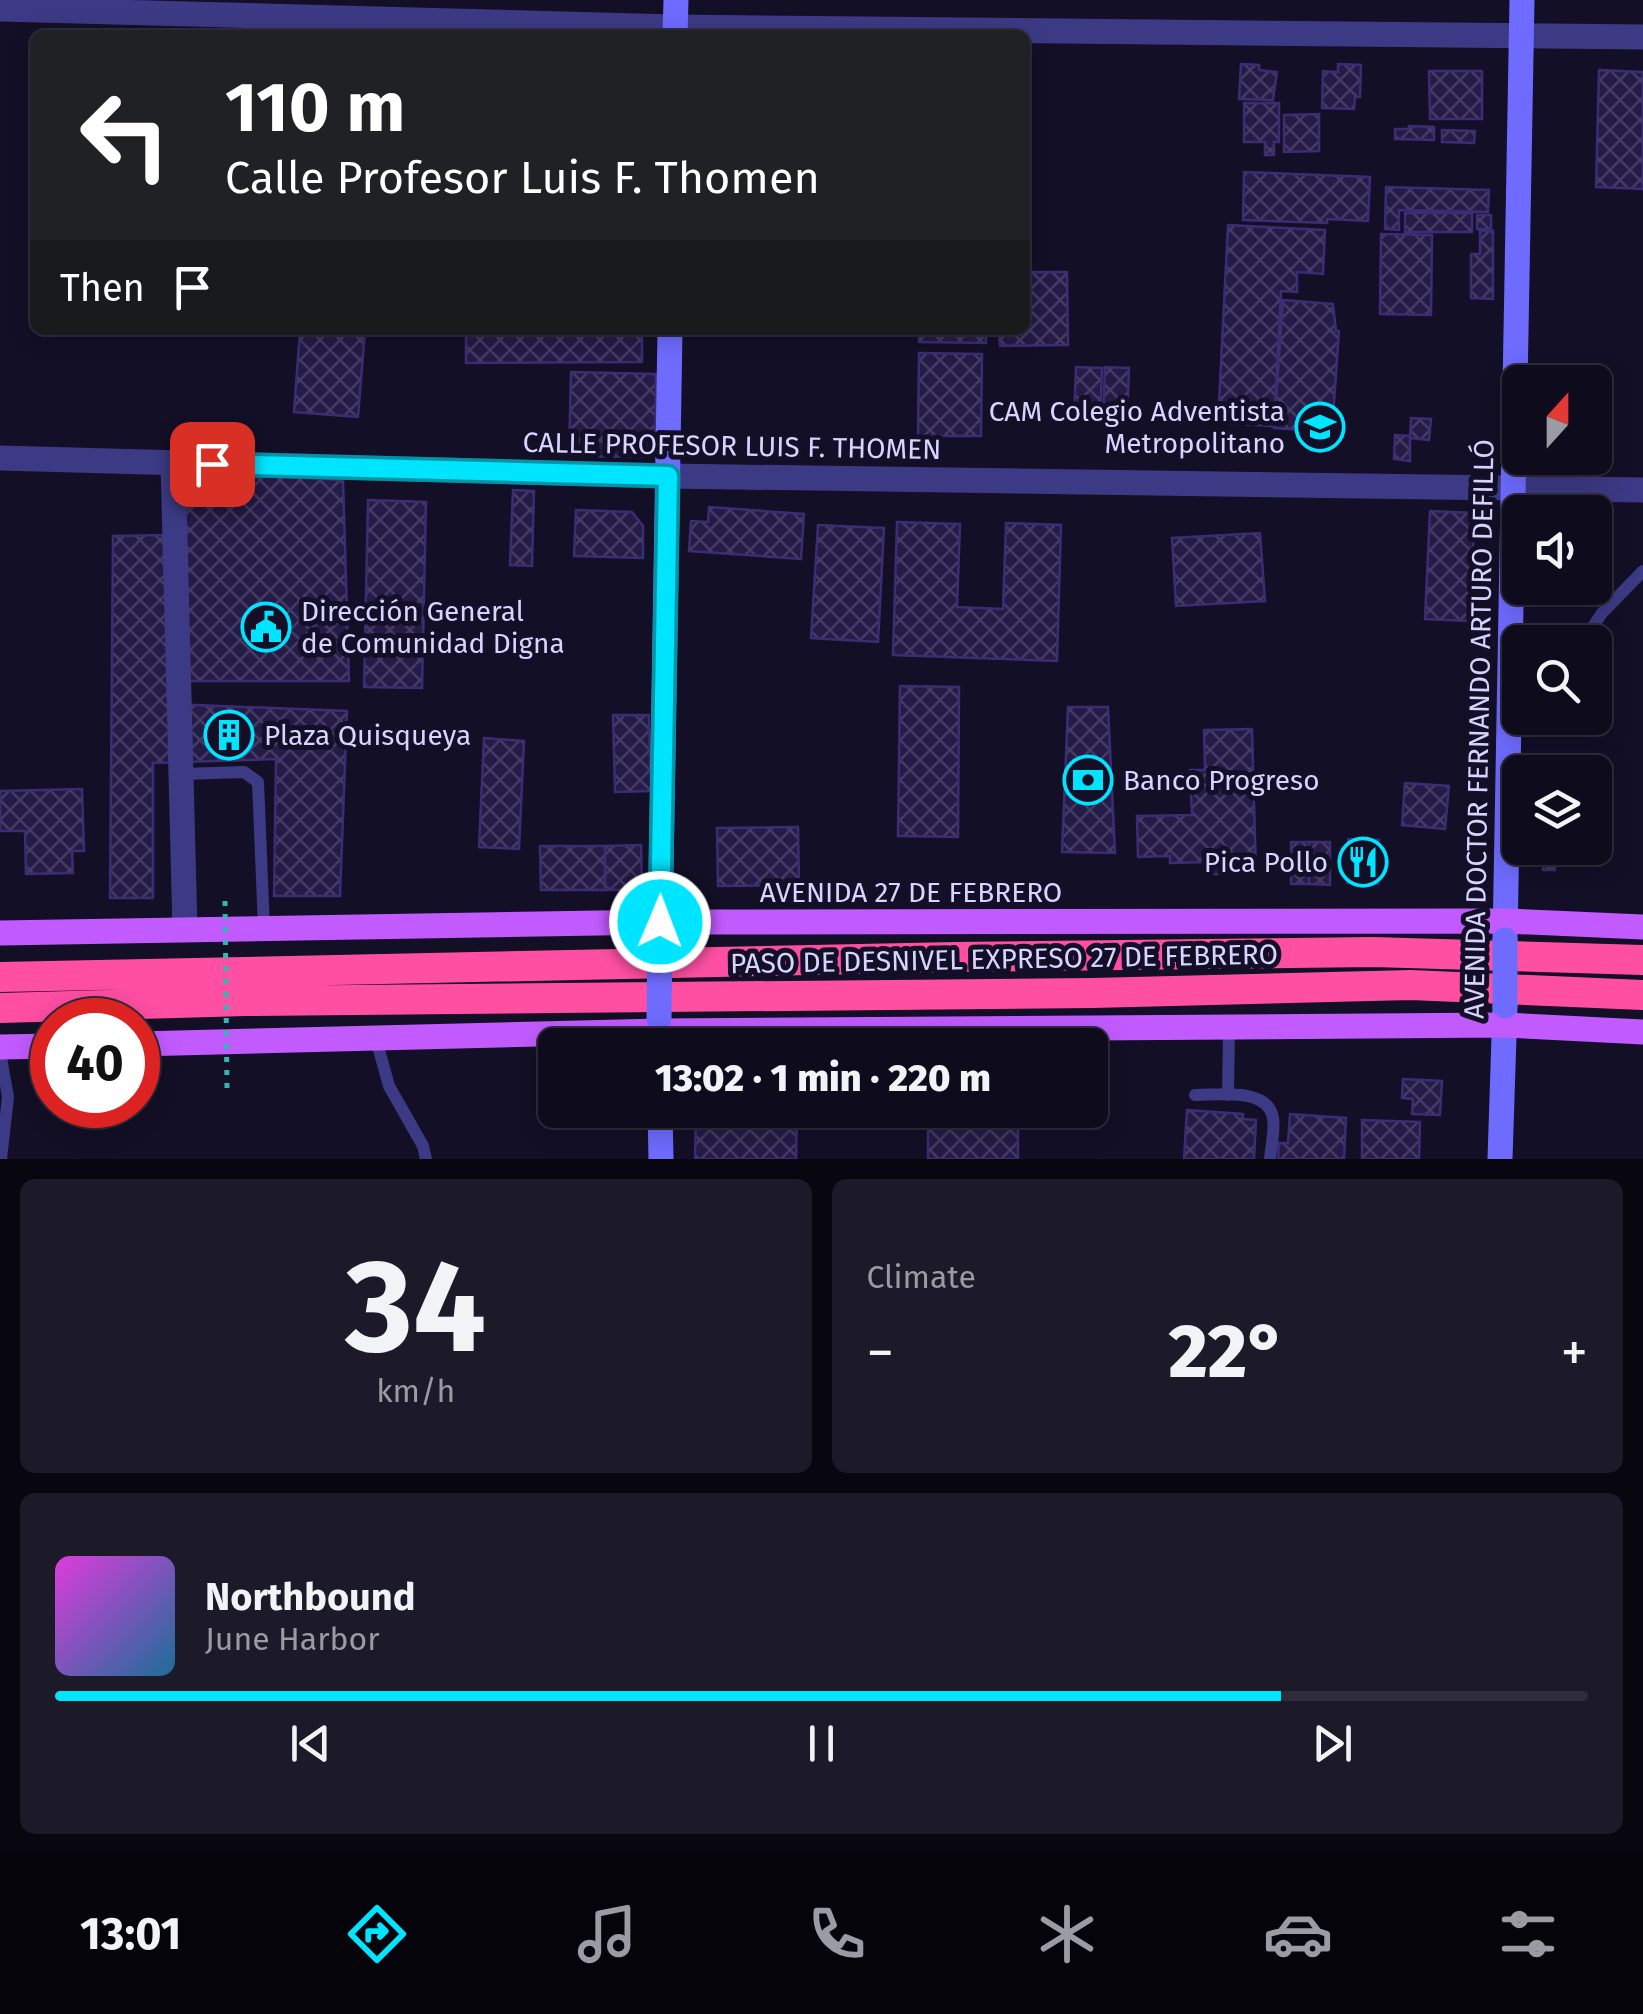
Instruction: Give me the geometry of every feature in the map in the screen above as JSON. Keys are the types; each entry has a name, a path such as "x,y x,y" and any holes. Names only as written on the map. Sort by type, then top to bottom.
{"highway":[{"name":"PASO DE DESNIVEL EXPRESO 27 DE FEBRERO","path":"246,986 956,957 1373,952 1643,960"},
{"path":"0,977 246,986"},
{"name":"PASO DE DESNIVEL EXPRESO 27 DE FEBRERO","path":"246,986 1093,993 1412,985 1643,995"},
{"path":"0,1008 246,986"}],"main road":[{"name":"AVENIDA 27 DE FEBRERO","path":"0,933 264,928 1643,927"},
{"path":"1108,1028 1504,1015 1643,1032"},
{"path":"160,1044 538,1035"},
{"path":"0,1049 30,1047"}],"street":[{"path":"675,30 676,0"},
{"name":"AVENIDA DOCTOR FERNANDO ARTURO DEFILLÓ","path":"1515,625 1522,0"},
{"path":"0,9 644,30"},
{"path":"1030,32 1643,37"},
{"path":"659,1028 670,335"},
{"name":"CALLE PROFESOR LUIS F. THOMEN","path":"0,458 668,476 1643,490"},
{"path":"173,463 185,930"},
{"name":"AVENIDA DOCTOR FERNANDO ARTURO DEFILLÓ","path":"1500,1159 1514,735"},
{"path":"660,1128 660,1159"}],"lane":[{"path":"1594,625 1643,571"},
{"path":"182,774 244,772 258,782 264,928"},
{"path":"1228,1095 1229,1027"},
{"path":"376,1040 389,1086 426,1155"},
{"path":"0,1049 8,1097 1,1159"},
{"path":"1194,1094 1254,1097 1267,1105 1273,1118 1270,1159"}],"path":[{"path":"225,901 226,1092"}],"building":[{"path":"1241,64 1277,72 1273,100 1239,99"},
{"path":"1338,64 1361,65 1360,97 1355,97 1354,109 1322,108 1323,71 1338,72"},
{"path":"1599,70 1643,72 1643,189 1596,187"},
{"path":"1429,71 1482,71 1482,119 1430,119"},
{"path":"1244,103 1279,103 1279,142 1274,142 1274,155 1265,155 1265,142 1244,142"},
{"path":"1319,114 1319,151 1284,152 1284,115"},
{"path":"1434,127 1434,140 1395,139 1395,129"},
{"path":"1442,130 1475,131 1474,143 1442,142"},
{"path":"1244,172 1370,177 1368,221 1243,220"},
{"path":"1386,187 1489,190 1488,212 1399,210 1399,230 1385,229"},
{"path":"1405,213 1472,213 1472,232 1405,232"},
{"path":"1477,215 1491,215 1491,229 1477,229"},
{"path":"1228,225 1325,230 1323,274 1297,272 1297,292 1281,291 1274,426 1218,423"},
{"path":"1480,231 1493,231 1493,299 1471,298 1471,254 1480,254"},
{"path":"1381,234 1432,235 1431,315 1380,314"},
{"path":"1030,272 1067,272 1068,345 1000,346 999,335 1030,335"},
{"path":"1283,300 1333,304 1339,331 1332,432 1274,428"},
{"path":"300,335 365,335 358,417 294,412"},
{"path":"466,335 642,335 642,362 466,363"},
{"path":"919,335 986,335 986,343 919,342"},
{"path":"919,353 982,354 981,436 918,436"},
{"path":"1076,367 1102,368 1100,420 1074,419"},
{"path":"1105,367 1129,368 1127,422 1103,421"},
{"path":"571,372 656,374 655,447 642,457 569,456"},
{"path":"1411,418 1431,419 1429,440 1410,438"},
{"path":"1395,435 1410,436 1410,461 1394,459"},
{"name":"Dirección General de Comunidad Digna","path":"183,472 343,480 349,681 184,681"},
{"path":"513,490 534,491 532,566 510,565"},
{"path":"368,500 426,502 422,688 364,687"},
{"path":"709,507 804,514 801,559 689,551 691,521 708,522"},
{"path":"576,510 632,512 643,526 643,558 574,556"},
{"path":"1430,511 1475,513 1469,621 1425,619"},
{"path":"897,522 960,524 957,607 1003,609 1006,523 1061,525 1057,661 893,655"},
{"path":"818,525 884,528 878,642 811,638"},
{"path":"1260,533 1265,601 1176,606 1172,538"},
{"name":"Plaza Quisqueya","path":"165,535 171,704 347,711 340,896 274,896 276,759 153,763 153,898 110,898 113,536"},
{"path":"900,686 959,687 958,837 898,836"},
{"name":"Banco Progreso","path":"1068,707 1108,707 1115,853 1062,852"},
{"path":"613,715 649,715 651,791 615,792"},
{"path":"1252,729 1256,873 1211,874 1210,862 1170,863 1170,856 1138,857 1137,816 1192,815 1190,770 1205,770 1204,730"},
{"path":"484,738 524,741 519,849 479,847"},
{"path":"1405,783 1449,786 1445,829 1402,825"},
{"path":"82,789 84,851 72,851 73,873 26,874 25,831 0,831 0,791"},
{"path":"798,827 799,885 718,886 717,828"},
{"name":"Pica Pollo","path":"1348,839 1379,840 1378,884 1347,883"},
{"path":"1291,842 1309,842 1309,884 1291,884"},
{"path":"1309,842 1330,842 1330,885 1309,884"},
{"path":"641,845 642,890 605,890 605,846"},
{"path":"540,846 605,846 605,890 541,890"},
{"path":"1403,1079 1442,1081 1440,1115 1412,1114 1413,1099 1402,1098"},
{"path":"1187,1110 1243,1114 1243,1119 1256,1120 1254,1159 1184,1159"},
{"path":"1290,1114 1346,1118 1344,1159 1278,1159 1279,1143 1288,1143"},
{"path":"1362,1120 1420,1122 1419,1159 1362,1159"},
{"path":"696,1128 797,1128 796,1159 695,1159"},
{"path":"928,1128 1018,1128 1018,1159 928,1159"}],"place":[{"name":"CAM Colegio Adventista Metropolitano","path":"1320,427"},
{"name":"Dirección General de Comunidad Digna","path":"266,627"},
{"name":"Plaza Quisqueya","path":"229,735"},
{"name":"Banco Progreso","path":"1088,780"},
{"name":"Pica Pollo","path":"1363,862"}],"route":[{"path":"212,464 668,476 660,922"}]}
